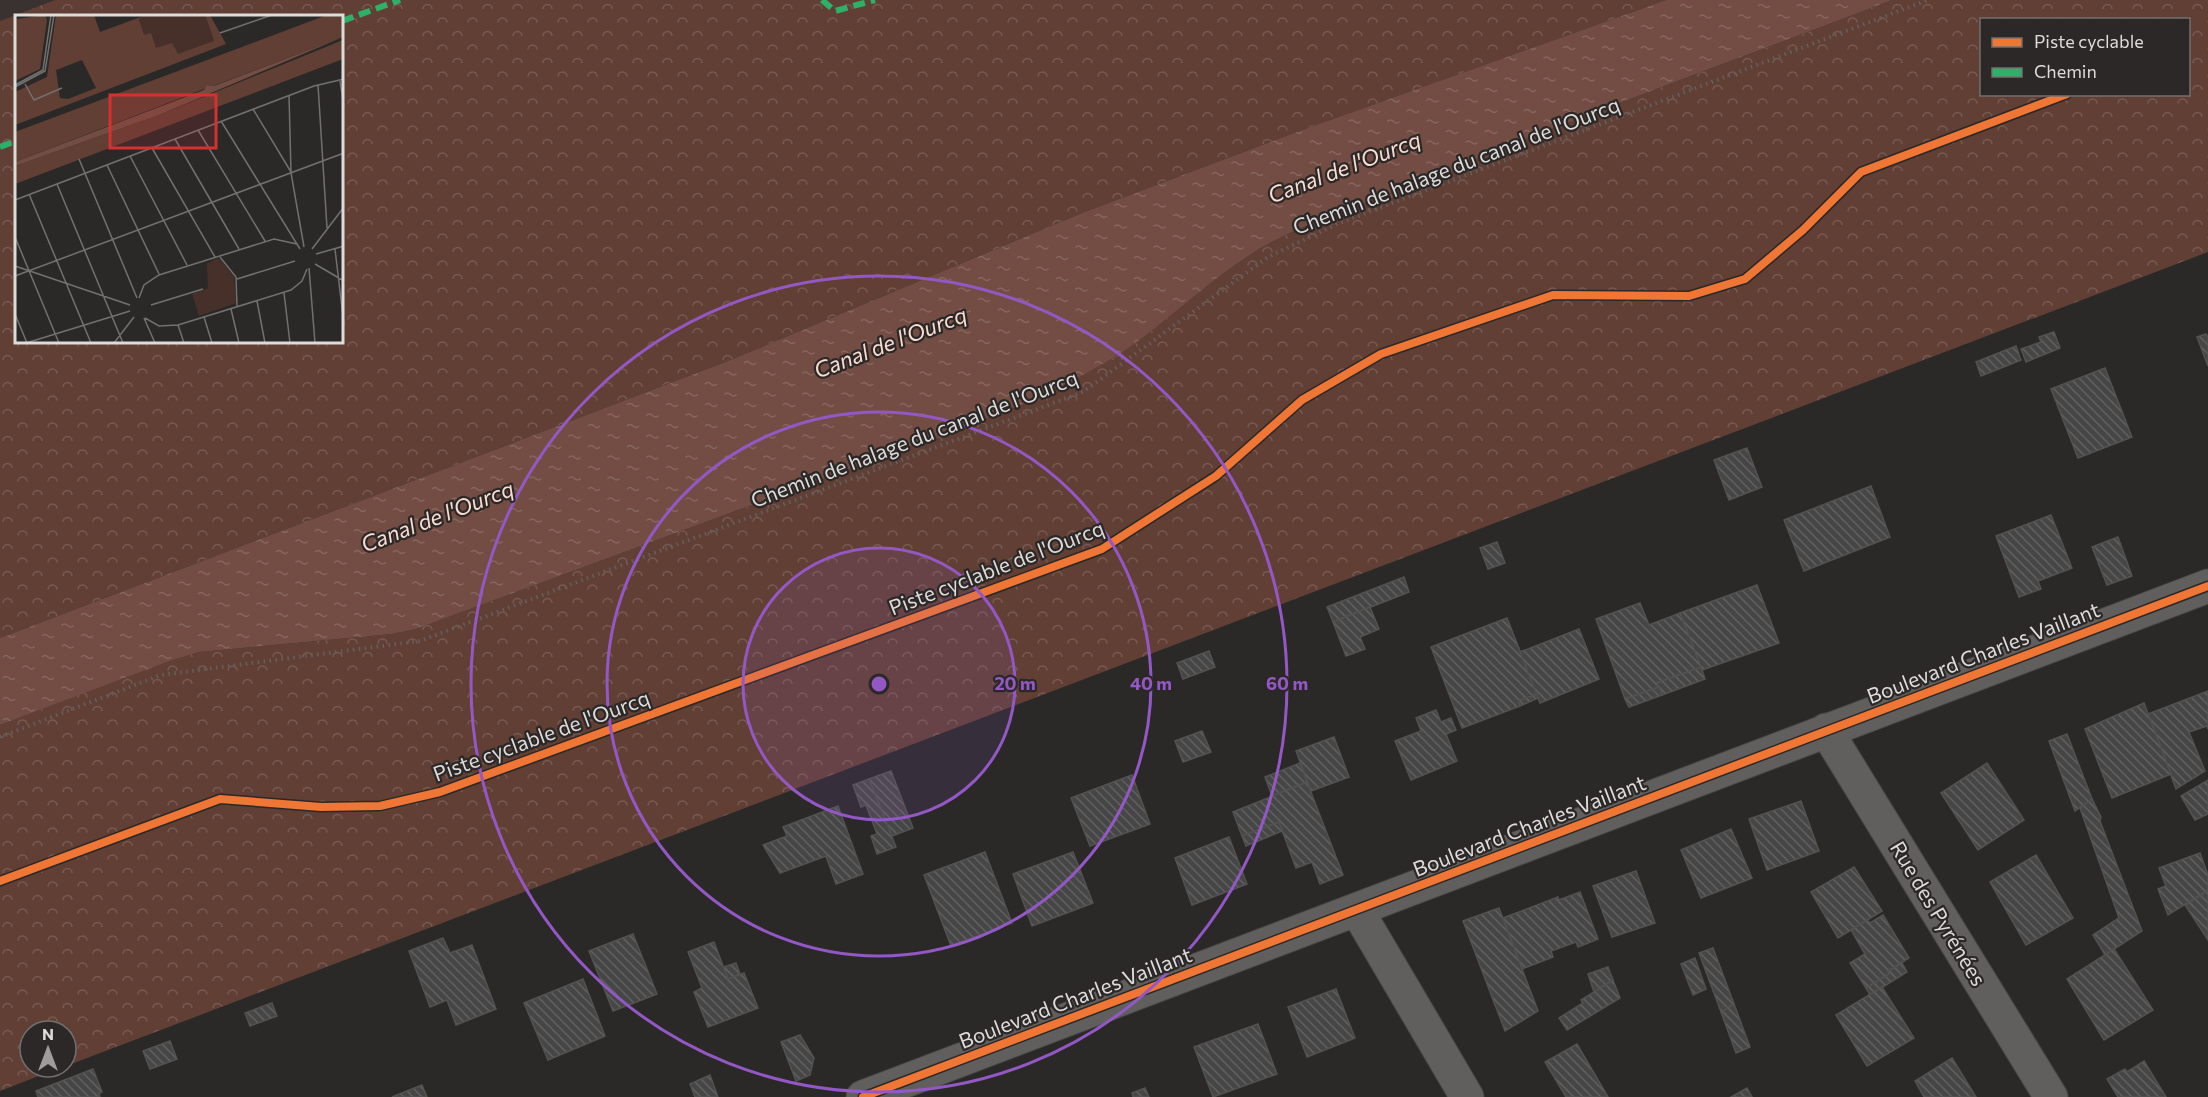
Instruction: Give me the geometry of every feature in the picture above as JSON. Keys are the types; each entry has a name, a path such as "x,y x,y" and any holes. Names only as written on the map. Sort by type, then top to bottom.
{"street":[{"name":"Boulevard Charles Vaillant","path":"875,1095 2208,586"},
{"name":"Rue des Pyrénées","path":"1826,730 2051,1097"},
{"path":"1357,910 1467,1097"}],"shaded area":[{"path":"0,0 55,0 15,15 0,21"}],"green space":[{"path":"55,0 1666,0 1302,130 1082,213 728,361 0,638 0,21 15,15 15,344 344,344 344,15 16,15"},
{"path":"1892,0 2208,0 2208,252 78,1061 78,1019 18,1019 18,1079 31,1079 0,1091 0,725 173,659 199,652 392,634 416,629 1017,407 1112,359 1252,253 1289,233 1329,216 1546,131"}],"water":[{"name":"Canal de l'Ourcq","path":"1666,0 1892,0 1546,131 1289,233 1236,264 1112,359 1017,407 416,629 392,634 199,652 0,725 0,638 728,361 1082,213 1302,130"}],"building":[{"path":"2054,332 2060,348 2026,362 2021,349 2041,342 2039,337"},
{"path":"2206,334 2208,337 2208,366 2197,337"},
{"path":"2016,346 2021,360 1981,376 1976,362"},
{"path":"2105,368 2132,437 2078,458 2051,389"},
{"path":"1747,448 1762,487 1729,500 1714,460"},
{"path":"1871,486 1890,537 1804,571 1784,520"},
{"path":"2051,515 2072,568 2038,581 2041,589 2019,597 1996,536"},
{"path":"2118,537 2132,576 2107,585 2092,547"},
{"path":"1497,542 1505,563 1488,569 1480,548"},
{"path":"1404,577 1409,592 1333,622 1327,607"},
{"path":"1757,585 1779,643 1702,670 1680,613"},
{"path":"1640,603 1649,625 1680,613 1701,667 1657,683 1659,687 1625,699 1596,619"},
{"path":"1370,607 1379,629 1360,637 1365,649 1346,656 1333,622"},
{"path":"1507,618 1537,694 1519,701 1520,706 1462,728 1431,647"},
{"path":"1579,629 1599,679 1540,703 1520,652"},
{"path":"1209,651 1215,667 1183,679 1177,663"},
{"path":"1701,667 1705,679 1662,695 1657,683"},
{"path":"1659,687 1662,695 1629,707 1625,699"},
{"path":"2208,691 2208,729 2207,726 2189,732 2205,771 2176,789 2148,714"},
{"path":"1537,694 1538,698 1520,706 1519,701"},
{"path":"2144,703 2171,774 2112,798 2085,729"},
{"path":"1436,710 1441,722 1451,718 1456,730 1446,734 1457,761 1411,780 1395,741 1421,731 1416,718"},
{"path":"1202,731 1211,752 1183,762 1175,741"},
{"path":"2067,734 2092,799 2075,811 2049,741"},
{"path":"1334,737 1349,777 1311,791 1296,751"},
{"path":"1300,763 1307,782 1272,796 1265,777"},
{"path":"1987,763 2024,820 1978,850 1941,793"},
{"path":"891,771 913,828 892,836 869,779"},
{"path":"1132,775 1150,824 1090,846 1071,798"},
{"path":"869,779 896,847 877,854 871,836 877,834 866,805 861,807 853,785"},
{"path":"2208,780 2208,814 2195,820 2181,796"},
{"path":"1307,782 1343,875 1320,884 1312,862 1296,868 1279,822 1242,836 1233,812"},
{"path":"2092,799 2101,817 2100,821 2142,931 2105,955 2093,935 2119,918 2080,808"},
{"path":"1801,801 1819,851 1767,870 1749,819"},
{"path":"838,806 863,874 836,884 826,856 780,873 763,845 787,836 783,827"},
{"path":"1279,822 1282,831 1246,846 1242,836"},
{"path":"1731,829 1752,878 1701,898 1681,850"},
{"path":"1229,837 1247,884 1192,905 1175,858"},
{"path":"985,852 1012,923 951,946 924,875"},
{"path":"1073,852 1093,903 1032,926 1013,874"},
{"path":"2200,853 2208,875 2208,890 2168,915 2158,889 2166,886 2159,868"},
{"path":"2036,855 2073,918 2026,945 1990,882"},
{"path":"1854,867 1882,911 1838,938 1811,892"},
{"path":"1636,871 1655,923 1612,937 1593,886"},
{"path":"2208,890 2208,940 2185,905"},
{"path":"1580,892 1598,939 1578,947 1576,942 1551,951 1553,957 1522,969 1503,918 1558,897 1559,900"},
{"path":"1499,908 1538,1011 1505,1031 1463,921"},
{"path":"1883,915 1909,958 1866,988 1850,963 1865,954 1851,930 1867,920 1870,923"},
{"path":"633,934 657,994 613,1011 589,951"},
{"path":"443,938 450,953 472,945 496,1009 456,1025 447,1000 430,1007 409,951"},
{"path":"714,942 728,979 744,973 758,1008 708,1027 694,992 702,988 688,952"},
{"path":"1713,948 1734,1004 1721,1012 1699,953"},
{"path":"2114,949 2153,1010 2104,1040 2067,979"},
{"path":"1695,958 1706,989 1693,995 1681,964"},
{"path":"736,963 740,974 728,979 724,967"},
{"path":"1902,963 1907,972 1870,995 1866,988"},
{"path":"1608,967 1613,980 1594,992 1588,974"},
{"path":"583,979 605,1036 548,1060 524,1003"},
{"path":"1613,980 1620,998 1567,1030 1559,1018 1583,1003 1581,1000"},
{"path":"1882,987 1914,1038 1867,1066 1836,1015"},
{"path":"1336,989 1355,1038 1307,1057 1288,1007"},
{"path":"272,1003 277,1016 250,1026 245,1013"},
{"path":"1734,1004 1750,1047 1736,1053 1721,1012"},
{"path":"1258,1024 1277,1074 1213,1097 1194,1047"},
{"path":"800,1035 814,1058 810,1075 796,1081 781,1042"},
{"path":"170,1041 177,1059 150,1069 143,1051"},
{"path":"1577,1044 1608,1097 1566,1097 1545,1062"},
{"path":"1952,1058 1976,1097 1924,1097 1915,1081"},
{"path":"2144,1061 2166,1097 2118,1097 2107,1079 2125,1069 2127,1072"},
{"path":"93,1069 102,1092 99,1094 100,1097 38,1097 36,1091 67,1079 78,1079 78,1075"},
{"path":"710,1075 718,1097 695,1097 690,1084"},
{"path":"422,1085 427,1097 392,1097"},
{"path":"1145,1088 1149,1097 1133,1097 1132,1093"},
{"path":"1747,1088 1752,1097 1731,1097"}],"marked path":[{"path":"344,20 400,0"},
{"path":"822,0 835,11 875,0"},
{"path":"0,147 15,141"}],"cycle path":[{"name":"Piste cyclable de l'Ourcq","path":"0,881 220,799 321,807 380,806 440,792 1102,549 1216,476 1302,400 1381,354 1553,295 1689,296 1745,279 1803,230 1861,172 2062,96"},
{"path":"863,1097 2208,586"}]}
